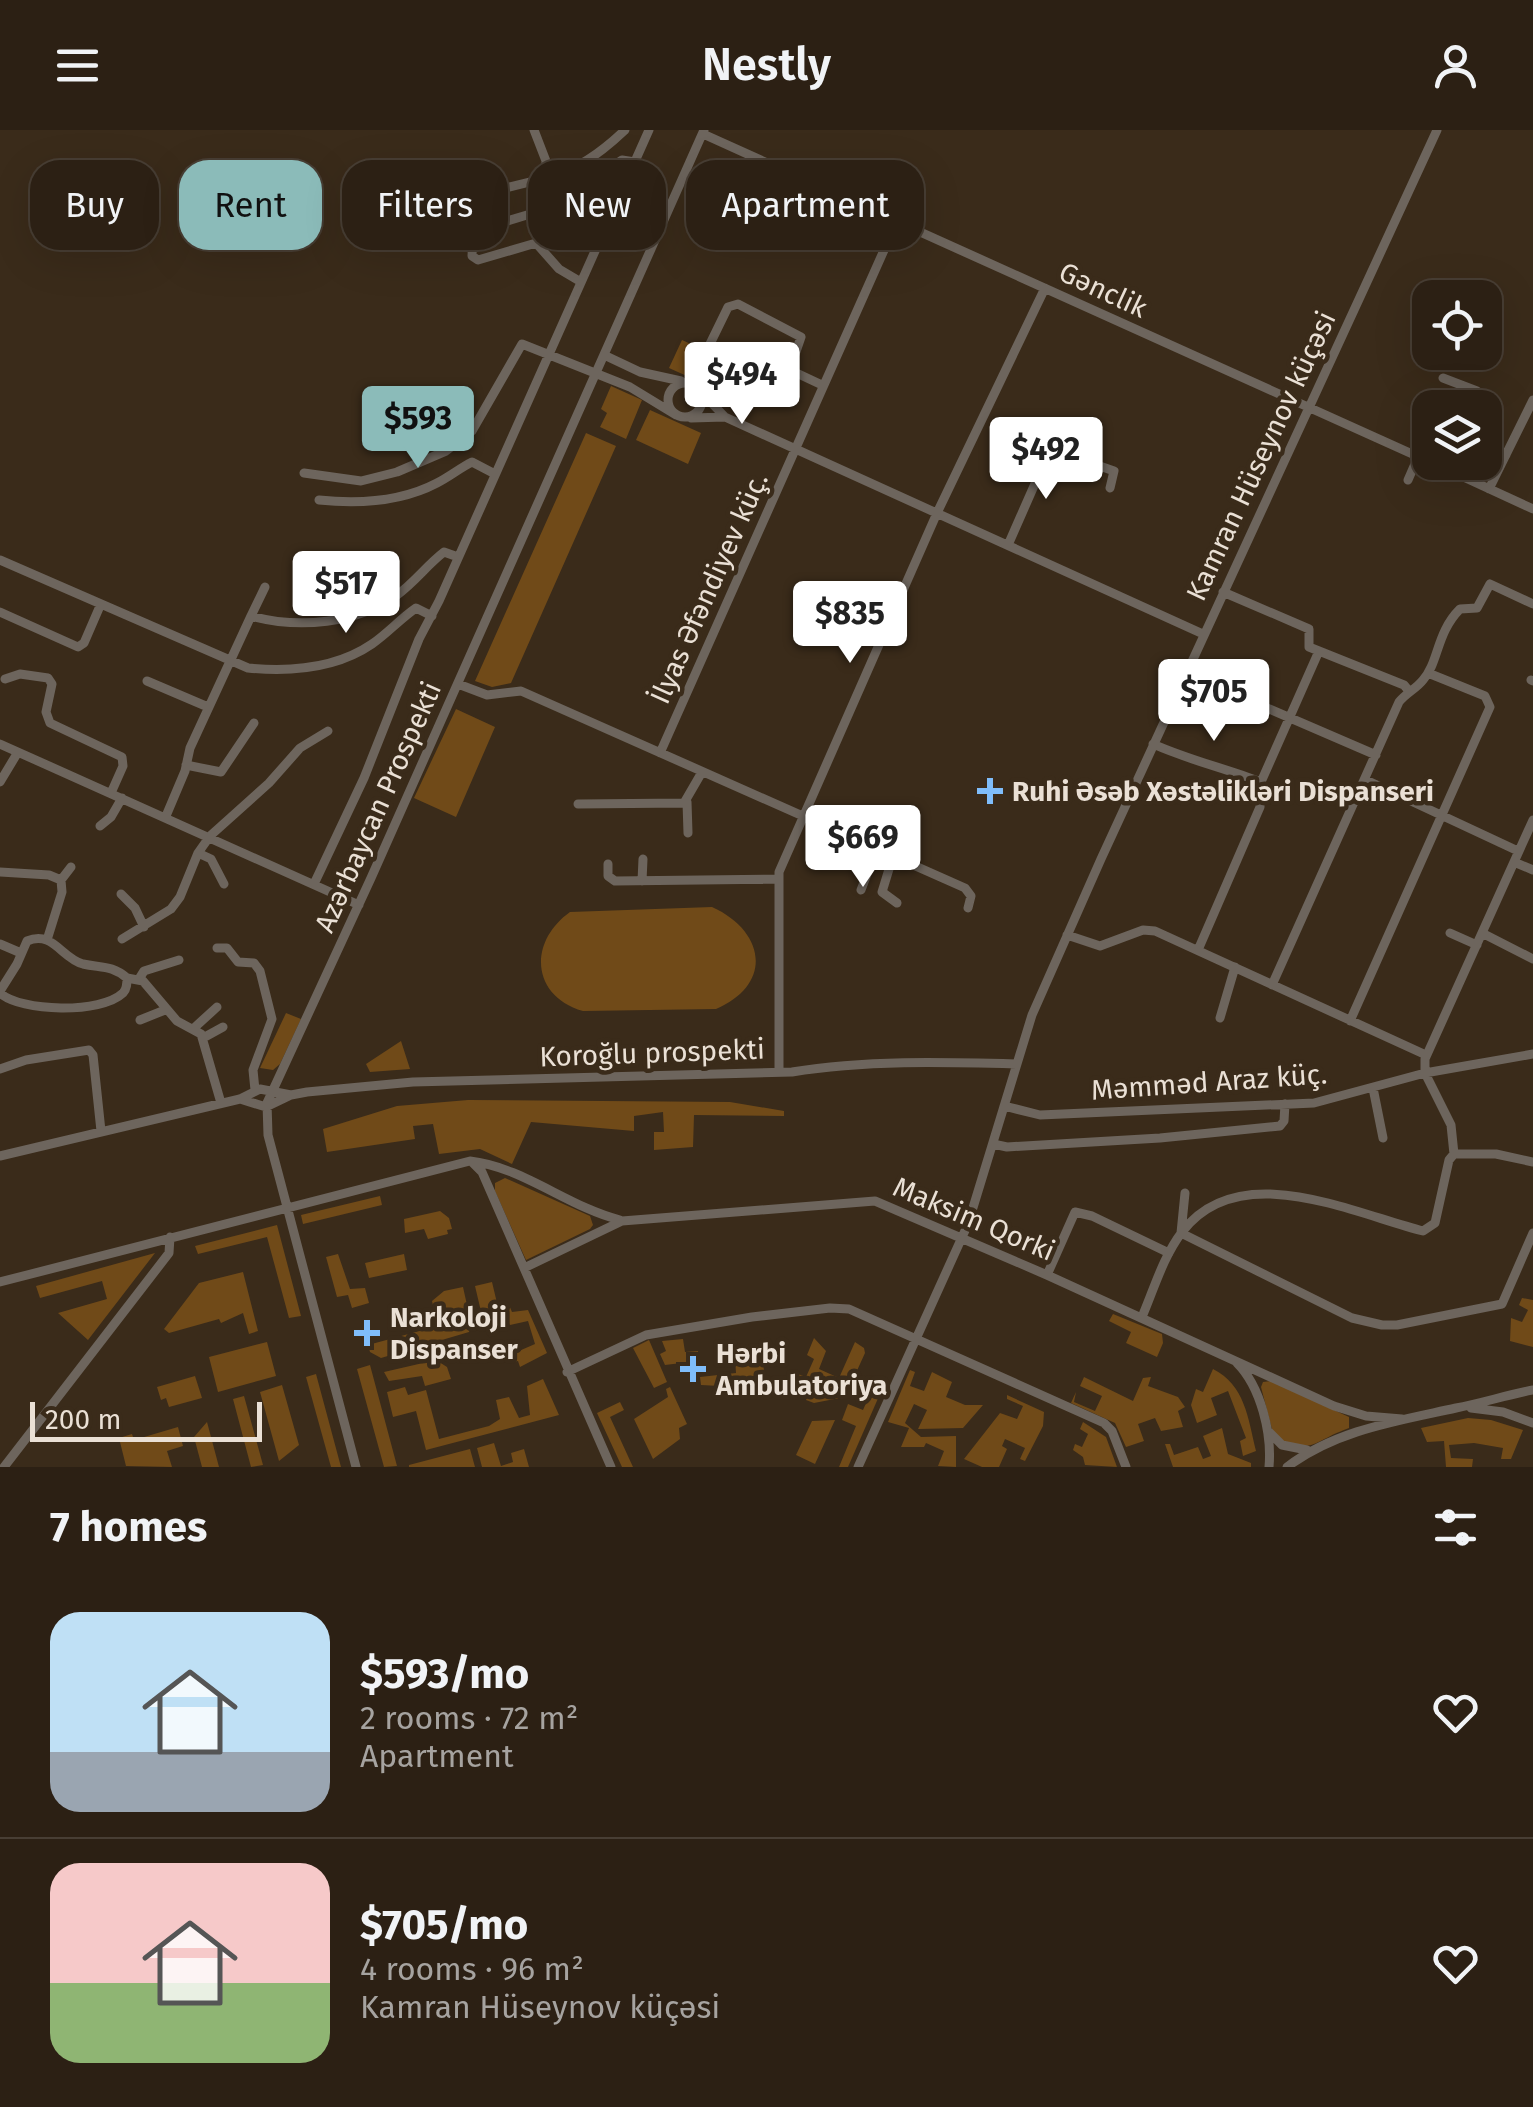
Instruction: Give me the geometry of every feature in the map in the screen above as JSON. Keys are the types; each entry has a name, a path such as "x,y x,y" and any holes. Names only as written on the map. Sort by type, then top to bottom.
{"street":[{"path":"534,130 546,160"},
{"path":"584,160 625,130"},
{"path":"635,160 649,130"},
{"name":"Kamran Hüseynov küçəsi","path":"858,1467 962,1238 1032,1015 1437,130"},
{"name":"Gənclik","path":"704,132 765,160"},
{"name":"Azərbaycan Prospekti","path":"266,1107 704,132"},
{"name":"Gənclik","path":"924,233 1412,454"},
{"path":"472,250 472,256 478,260 528,245"},
{"path":"542,250 560,269 580,282"},
{"path":"314,884 594,250"},
{"name":"İlyas Əfəndiyev küç.","path":"660,753 884,250"},
{"path":"778,1072 778,879 938,513 1045,288"},
{"path":"709,346 728,306 738,304 801,337 790,369"},
{"path":"304,473 361,482 427,461 472,430 522,344 638,391 679,416 725,418 1204,634"},
{"path":"604,355 640,372 688,383 725,418"},
{"path":"773,362 822,385"},
{"path":"1443,378 1473,390"},
{"path":"688,383 676,385 668,394 668,406 679,416 695,414 700,408 702,397 698,390"},
{"path":"1489,489 1533,400"},
{"path":"1094,464 1097,447"},
{"path":"1502,452 1506,455"},
{"path":"318,500 352,502 396,497 442,481 472,462 495,474"},
{"path":"1008,545 1040,470 1094,464 1114,471 1110,488"},
{"path":"1408,480 1412,471"},
{"name":"Gənclik","path":"1474,480 1533,510"},
{"path":"252,616 283,623 337,619 385,603 444,552 458,557"},
{"path":"0,560 228,662 260,669 330,663 373,644 416,608 432,616"},
{"path":"337,619 341,576"},
{"path":"1272,984 1399,702 1428,672 1441,635 1452,618 1460,609 1476,608 1490,584 1533,604"},
{"path":"166,816 190,748 265,587"},
{"path":"1223,592 1309,629 1308,644 1319,651 1404,685 1409,691"},
{"path":"0,612 78,646 84,643 100,606"},
{"path":"1198,950 1260,807 1261,782 1319,651"},
{"path":"1186,672 1376,755"},
{"path":"1350,1021 1490,706 1485,696 1428,672"},
{"path":"5,679 20,674 48,678 52,684 46,712 50,723 122,756 123,766 111,793"},
{"path":"147,681 208,707"},
{"path":"458,684 486,695 520,691 878,848 965,888 971,896 968,908"},
{"path":"186,765 221,772 254,723"},
{"path":"122,939 176,903 198,853 210,836 269,783 300,748 328,731"},
{"path":"0,744 359,905"},
{"path":"1153,744 1194,762 1209,763 1261,782"},
{"path":"0,782 18,752"},
{"path":"688,833 687,802 702,772"},
{"path":"1366,780 1442,817 1533,870"},
{"path":"100,826 112,817 122,798"},
{"path":"578,804 687,802"},
{"path":"1142,1317 1182,1233 1204,1212 1234,1197 1285,1195 1324,1202 1424,1232 1435,1222 1454,1154 1449,1120 1424,1073 1426,1054 1533,820"},
{"path":"861,890 878,848"},
{"path":"198,853 211,859 224,884"},
{"path":"894,856 882,892 897,903"},
{"path":"642,859 642,881"},
{"path":"608,864 610,879 778,879"},
{"path":"47,940 62,880 71,867"},
{"path":"0,872 49,874 62,880"},
{"path":"120,894 135,908 144,927"},
{"path":"1068,935 1100,946 1148,929 1426,1054"},
{"path":"1450,933 1477,945"},
{"path":"1482,933 1533,959"},
{"path":"179,960 144,971 133,979 123,993 70,1010 10,1000 0,992 29,938 57,944 78,962 114,968 133,979 165,1010 203,1038 221,1103"},
{"path":"0,944 22,953"},
{"path":"217,948 227,948 238,962 254,963 260,971 272,1020 253,1070 255,1090"},
{"path":"1220,1018 1235,968"},
{"path":"194,1028 217,1008"},
{"path":"140,1020 165,1010"},
{"path":"203,1038 223,1027"},
{"path":"0,1069 26,1060 89,1050 99,1092 101,1131"},
{"name":"Məmməd Araz küç.","path":"1004,1106 1040,1114 1332,1100 1424,1073 1533,1054"},
{"name":"Koroğlu prospekti","path":"290,1095 413,1082 778,1072 943,1062 1016,1064"},
{"path":"1373,1088 1383,1138"},
{"path":"0,1156 221,1103 255,1090 290,1095"},
{"path":"240,1098 266,1107 290,1095"},
{"path":"992,1144 1007,1147 1160,1138 1280,1126 1285,1104"},
{"path":"266,1107 268,1134 286,1208 356,1467"},
{"path":"1454,1154 1496,1154 1533,1162"},
{"path":"470,1161 480,1168 612,1467"},
{"path":"0,1282 470,1161 510,1172 589,1210 622,1221"},
{"path":"490,1193 492,1176 510,1172"},
{"path":"1182,1233 1185,1193"},
{"name":"Maksim Qorki","path":"622,1221 875,1200 1350,1412 1402,1419"},
{"path":"589,1210 597,1221 591,1235"},
{"path":"1047,1274 1075,1212 1092,1216 1170,1253"},
{"path":"524,1268 622,1221"},
{"path":"1182,1233 1352,1318 1382,1325 1502,1304 1533,1233"},
{"path":"4,1467 169,1253 170,1237"},
{"path":"567,1372 646,1335 830,1308 850,1309 1104,1423 1112,1431 1126,1467"},
{"path":"1231,1358 1248,1376 1257,1395 1269,1446 1269,1467"},
{"path":"1257,1395 1258,1378 1274,1378"},
{"path":"1287,1467 1311,1450 1347,1435 1533,1390"},
{"path":"1458,1408 1488,1409 1533,1423"},
{"path":"1347,1435 1354,1422 1350,1412"},
{"path":"1264,1420 1274,1440 1298,1451 1311,1450"}],"shaded area":[{"path":"682,340 733,363 720,391 669,368"},
{"path":"611,386 642,400 626,439 600,427 607,413 601,409"},
{"path":"650,410 701,433 688,464 636,440"},
{"path":"586,433 616,446 511,683 492,687 475,681"},
{"path":"456,709 495,727 456,817 414,798"},
{"path":"712,907 743,930 756,958 747,986 716,1009 583,1011 566,1004 545,981 541,967 547,938 570,912"},
{"path":"286,1013 301,1019 280,1064 273,1070 260,1068"},
{"path":"401,1041 410,1069 370,1072 366,1064"},
{"path":"468,1100 730,1102 784,1111 784,1116 694,1115 693,1147 654,1150 654,1132 664,1132 663,1112 634,1116 634,1131 531,1122 512,1164 480,1149 439,1154 433,1124 413,1126 415,1139 327,1152 323,1129 397,1106"},
{"path":"505,1178 590,1216 593,1225 526,1260 495,1191 495,1183"},
{"path":"380,1196 382,1205 303,1224 301,1215"},
{"path":"440,1211 449,1218 452,1229 447,1230 448,1234 428,1239 424,1229 405,1233 404,1219"},
{"path":"277,1225 301,1316 289,1318 267,1237 198,1254 195,1246"},
{"path":"155,1253 88,1340 58,1313 107,1299 102,1281 40,1298 36,1286"},
{"path":"338,1254 350,1289 365,1288 369,1303 352,1308 348,1295 337,1297 326,1257"},
{"path":"404,1254 407,1270 369,1278 365,1263"},
{"path":"243,1272 258,1331 249,1334 243,1313 221,1323 219,1319 169,1333 164,1329 199,1283"},
{"path":"492,1282 497,1303 509,1305 512,1312 528,1310 547,1353 520,1367 518,1361 513,1362 512,1354 535,1344 528,1321 510,1325 503,1315 483,1320 475,1286"},
{"path":"463,1287 471,1323 469,1332 381,1358 370,1352 368,1345 438,1326 432,1301 444,1291"},
{"path":"1522,1298 1533,1300 1533,1347 1510,1341 1511,1318 1522,1322 1528,1310 1519,1305"},
{"path":"1113,1314 1162,1334 1157,1357 1126,1343 1131,1332 1109,1321"},
{"path":"814,1338 826,1351 819,1369 839,1378 855,1342 864,1348 845,1397 814,1403 806,1400 809,1392 793,1386 798,1374 806,1377 814,1359 807,1355"},
{"path":"683,1339 685,1352 698,1351 698,1361 665,1365 660,1354 666,1351 662,1341"},
{"path":"649,1340 667,1382 654,1388 633,1348"},
{"path":"267,1342 276,1376 218,1392 209,1357"},
{"path":"763,1355 764,1374 739,1379 739,1387 701,1385 700,1377 736,1373 735,1358"},
{"path":"436,1360 447,1367 451,1379 425,1386 422,1376 389,1381 384,1372"},
{"path":"370,1365 397,1466 384,1467 357,1369"},
{"path":"1213,1369 1239,1393 1256,1451 1243,1456 1240,1441 1246,1438 1228,1391 1211,1398 1217,1415 1197,1423 1191,1405 1196,1389 1203,1392"},
{"path":"910,1370 915,1372 910,1386 924,1391 932,1372 952,1382 946,1397 965,1405 983,1405 963,1428 918,1429 927,1410 914,1404 905,1423 921,1437 956,1436 956,1467 938,1466 944,1451 926,1443 924,1447 901,1447 909,1428 888,1422"},
{"path":"316,1374 341,1467 331,1467 306,1377"},
{"path":"195,1376 202,1398 169,1407 166,1398 161,1400 157,1387"},
{"path":"1084,1377 1133,1401 1143,1378 1151,1377 1148,1386 1178,1397 1185,1407 1178,1411 1183,1427 1161,1431 1155,1418 1138,1424 1144,1441 1126,1447 1115,1423 1071,1403 1076,1392 1074,1402 1095,1411 1102,1396 1080,1386"},
{"path":"543,1379 559,1415 426,1450 416,1411 393,1417 387,1392 405,1387 408,1395 426,1390 439,1439 489,1426 500,1419 496,1400 509,1397 519,1418 530,1415 527,1386"},
{"path":"1271,1381 1349,1417 1349,1428 1306,1446 1274,1437 1261,1387 1263,1382"},
{"path":"875,1383 883,1387 848,1467 839,1467 856,1426 842,1420 848,1404 863,1410"},
{"path":"282,1385 299,1445 279,1461 260,1392"},
{"path":"670,1387 687,1424 679,1428 680,1439 653,1459 634,1419 668,1397 666,1389"},
{"path":"1007,1395 1044,1412 1043,1426 1025,1461 1020,1459 1025,1448 1005,1439 1002,1446 1007,1449 999,1467 982,1467 964,1459 1000,1413 1017,1419 1023,1406 1007,1399"},
{"path":"244,1396 263,1465 251,1467 233,1399"},
{"path":"620,1402 624,1410 610,1417 633,1467 622,1467 597,1413"},
{"path":"1468,1418 1523,1430 1511,1459 1501,1459 1503,1448 1474,1443 1449,1445 1451,1458 1473,1459 1472,1467 1446,1467 1444,1441 1427,1442 1421,1428"},
{"path":"835,1420 815,1464 796,1455 812,1421"},
{"path":"207,1422 219,1467 202,1467 194,1437"},
{"path":"1083,1422 1106,1437 1117,1467 1085,1465 1083,1457 1073,1450 1075,1444 1082,1447 1088,1434 1080,1429"},
{"path":"178,1427 183,1446 167,1451 172,1467 126,1466 119,1438 132,1434 134,1440"},
{"path":"1222,1428 1228,1454 1251,1463 1251,1467 1173,1467 1165,1444 1170,1444 1174,1455 1198,1447 1203,1459 1211,1456 1203,1436"},
{"path":"494,1443 501,1466 513,1462 511,1453 524,1449 529,1467 482,1467 477,1448"},
{"path":"470,1449 475,1467 409,1467 409,1465"}],"place":[{"name":"Ruhi Əsəb Xəstəlikləri Dispanseri","path":"990,791"},
{"name":"Narkoloji Dispanser","path":"367,1333"},
{"name":"Hərbi Ambulatoriya","path":"693,1369"}]}
